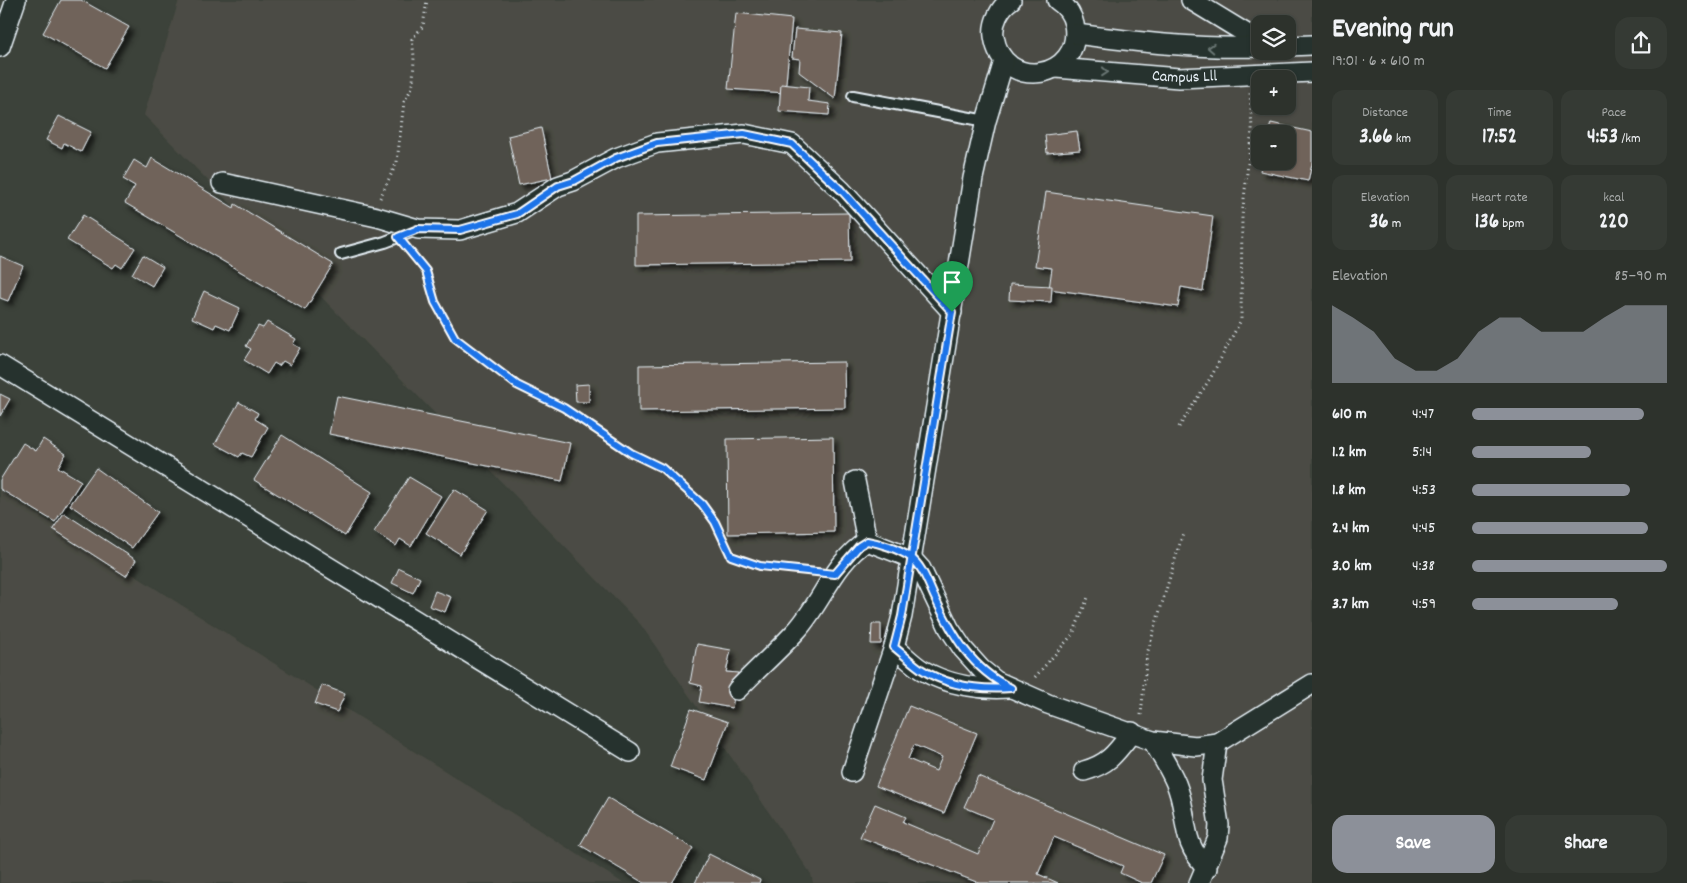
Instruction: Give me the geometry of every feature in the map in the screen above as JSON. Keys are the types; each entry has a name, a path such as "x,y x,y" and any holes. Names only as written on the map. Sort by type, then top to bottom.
{"street":[{"path":"0,47 16,0"},
{"path":"1056,68 1070,53 1076,34 1073,18 1064,4 1057,0"},
{"path":"1191,0 1251,37"},
{"path":"852,772 894,647 902,616 973,178 986,121 999,79 1010,65 996,47 993,30 998,14 1009,1"},
{"path":"1076,34 1151,44 1218,48 1251,47"},
{"path":"1296,46 1312,45"},
{"name":"Campus Lll","path":"1010,65 1029,74 1043,73 1056,68 1179,78 1312,72"},
{"path":"222,183 377,217 418,229 460,230 517,214 558,186 574,181 616,158 657,143 744,134 792,144 841,190 952,312"},
{"path":"0,365 630,752"},
{"path":"855,481 867,541"},
{"path":"737,690 797,630 835,574 859,546 867,541"},
{"path":"867,541 910,558 921,569 949,628 963,649 981,670 1016,690 1142,736 1196,746 1217,743 1312,684"},
{"path":"894,647 922,670 949,681 982,688 1016,690"},
{"path":"1084,772 1101,766 1142,736"},
{"path":"1142,736 1178,788 1188,843 1198,860 1203,876"},
{"path":"1203,876 1218,838 1219,825 1212,780 1217,743"}],"lane":[{"path":"852,96 986,121"},
{"path":"341,254 418,229"}],"path":[{"path":"377,217 380,198 397,162 404,102 413,86 414,56 412,39 423,26 428,0"},
{"path":"1179,427 1211,377 1241,320 1242,216 1252,129 1250,75"},
{"path":"398,237 426,271 435,302 455,338 517,385 564,408 631,453 662,468 702,504 715,522 731,556 760,566 835,574"},
{"path":"1142,736 1141,699 1147,654 1183,533"},
{"path":"1016,690 1073,634 1089,595"}],"shaded area":[{"path":"179,0 1312,0 1312,883 813,883 811,874 641,625 144,115"},
{"path":"0,490 175,601 623,883 0,883"}],"building":[{"path":"61,0 81,0 129,27 105,68 43,33"},
{"path":"736,13 792,19 785,93 728,89"},
{"path":"795,29 842,33 835,99 799,72 800,59 792,58"},
{"path":"781,84 809,87 808,101 830,104 829,115 779,111"},
{"path":"59,116 91,132 81,152 64,143 62,148 46,140"},
{"path":"541,128 552,178 519,185 508,136"},
{"path":"1296,128 1312,132 1312,164 1308,181 1260,171 1296,170"},
{"path":"1077,131 1080,150 1047,153 1045,135"},
{"path":"152,158 234,208 235,204 333,264 305,310 125,203 135,186 123,179 134,160 147,168"},
{"path":"1046,192 1213,216 1203,291 1181,287 1178,307 1049,289 1052,268 1035,266"},
{"path":"849,213 850,262 636,265 636,216"},
{"path":"83,215 135,248 122,268 116,264 113,268 67,240"},
{"path":"143,255 163,267 152,286 132,274"},
{"path":"0,256 23,266 8,301 0,298"},
{"path":"1010,284 1052,286 1051,302 1009,300"},
{"path":"204,291 240,308 230,330 216,324 214,328 192,318"},
{"path":"267,322 296,339 293,344 300,348 290,365 283,361 279,366 274,363 267,374 244,360 251,349 246,346 258,326 263,328"},
{"path":"844,362 845,408 639,411 639,365"},
{"path":"589,384 589,402 576,402 575,385"},
{"path":"0,394 10,399 0,416"},
{"path":"337,396 570,443 562,481 329,434"},
{"path":"239,402 258,413 255,419 268,427 251,457 242,453 239,457 215,444"},
{"path":"282,435 372,492 345,536 254,480"},
{"path":"833,437 834,532 728,534 727,439"},
{"path":"43,439 66,454 58,467 81,481 55,522 0,489 0,480 23,443 36,451"},
{"path":"96,468 158,512 132,548 70,505"},
{"path":"409,477 441,496 411,546 400,539 396,546 374,532"},
{"path":"454,489 488,510 460,554 426,533"},
{"path":"64,513 136,560 126,576 53,529"},
{"path":"399,568 420,578 413,593 392,583"},
{"path":"435,591 451,597 445,612 429,606"},
{"path":"872,624 881,624 881,644 871,644"},
{"path":"697,644 731,650 726,672 738,673 732,708 699,702 702,686 690,683"},
{"path":"322,685 345,694 337,712 315,704"},
{"path":"909,706 977,733 944,813 876,786","holes":["914,745 942,757 936,771 908,759"]},
{"path":"691,709 728,722 706,780 670,767"},
{"path":"978,776 1164,855 1151,883 1142,883 1120,873 1123,866 1054,837 1038,874 1058,883 979,883 860,837 875,804 906,817 903,822 978,854 993,819 964,807"},
{"path":"608,798 693,848 672,883 644,883 580,845"},
{"path":"709,854 760,880 759,883 695,883"}],"route":[{"path":"952,312 841,190 792,144 744,134 657,143 616,158 574,181 558,186 517,214 460,230 418,229 398,237 426,271 435,302 455,338 517,385 564,408 631,453 662,468 702,504 715,522 731,556 760,566 835,574 850,555 867,541 876,542 910,558 921,569 949,628 963,649 981,670 996,681 1011,688 973,687 949,681 922,670 894,647 902,616 910,558 952,312"}]}
